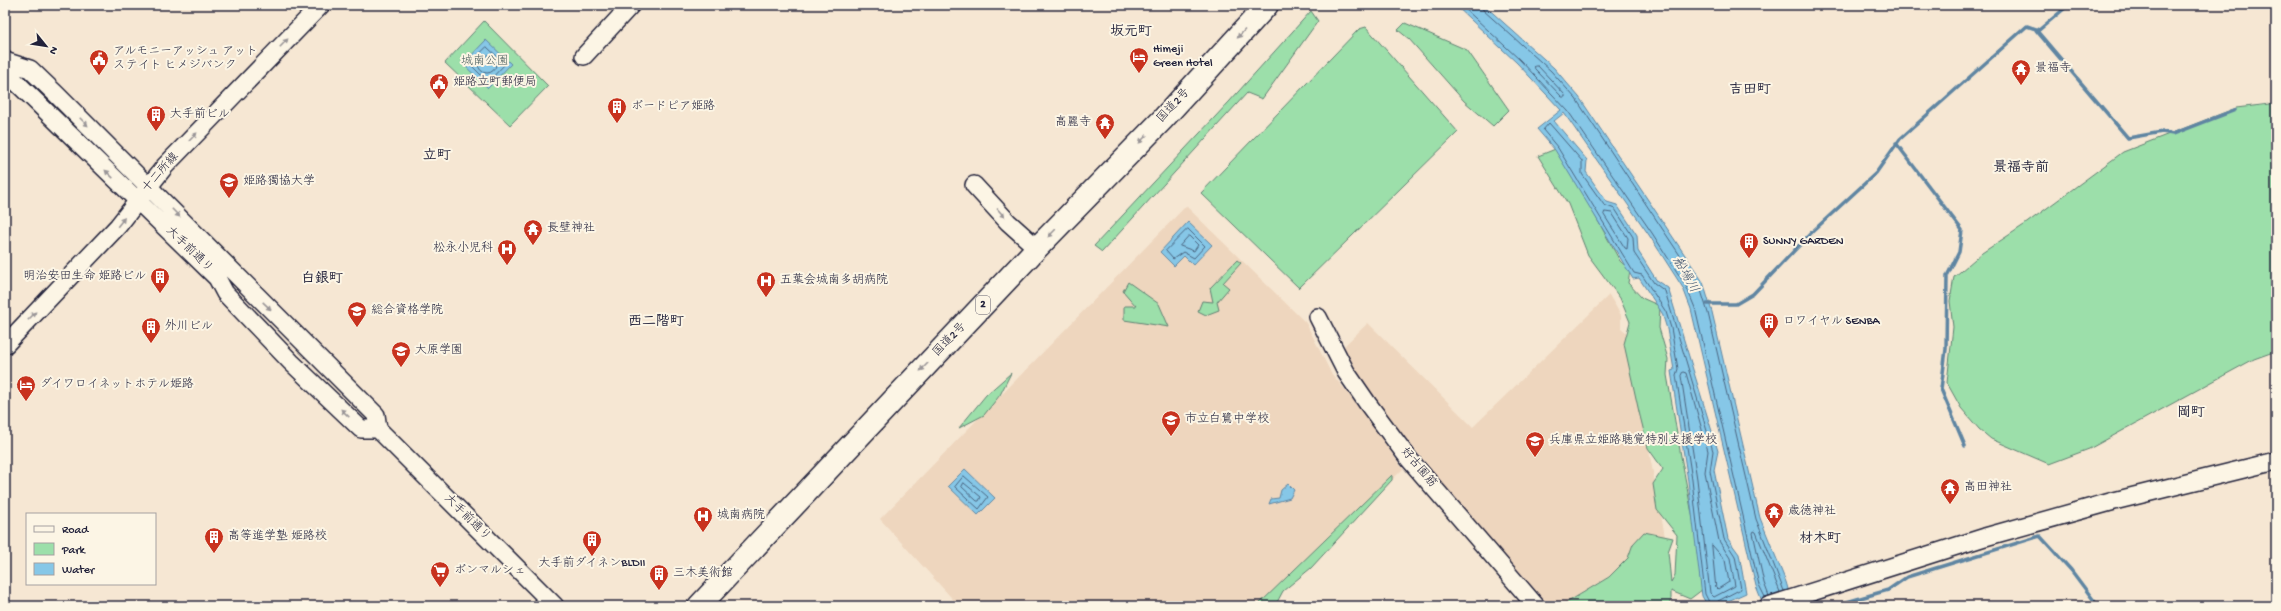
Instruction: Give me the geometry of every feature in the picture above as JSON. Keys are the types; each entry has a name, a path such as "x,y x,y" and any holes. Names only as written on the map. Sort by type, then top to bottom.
{"highway":[{"name":"国道2号","path":"699,606 1037,248 1162,120 1267,5"}],"street":[{"name":"十二所線","path":"5,345 118,226 165,166 321,5"},
{"path":"584,56 631,5"},
{"name":"大手前通り","path":"5,60 30,69 148,186 376,415 378,429 555,606"},
{"name":"大手前通り","path":"5,60 12,78 217,278 231,299 291,362 361,429 378,429"},
{"path":"974,185 1008,222 1037,248"},
{"name":"好古園筋","path":"1318,317 1346,372 1409,459 1536,606"},
{"path":"1768,606 1986,538 2114,501 2276,461"}],"shaded area":[{"name":"市立白鷺中学校","path":"1186,206 1306,323 1331,373 1357,404 1403,469 1264,606 959,606 880,519"},
{"name":"兵庫県立姫路聴覚特別支援学校","path":"1609,295 1621,315 1621,328 1627,333 1666,542 1561,606 1543,606 1344,363 1345,345 1368,323 1473,427"}],"green space":[{"path":"1311,11 1318,21 1262,99 1247,93 1102,252 1094,246 1229,102"},
{"name":"城南公園","path":"484,21 548,86 510,125 445,63"},
{"path":"1405,23 1467,50 1509,110 1493,126 1464,101 1409,39 1398,30"},
{"path":"1366,27 1458,132 1299,288 1201,193 1359,29"},
{"path":"2276,100 2276,351 2254,359 2089,449 2049,464 1991,439 1979,429 1961,408 1947,383 1953,327 1950,301 1954,277 1982,253 2024,225 2123,152 2236,108 2270,104"},
{"path":"1558,148 1620,261 1630,270 1628,283 1642,298 1660,306 1659,328 1668,359 1667,375 1700,555 1715,580 1690,599 1671,591 1671,606 1561,606 1609,577 1628,558 1633,544 1644,532 1673,538 1668,552 1671,582 1675,575 1677,535 1657,510 1653,484 1663,469 1648,448 1639,412 1624,344 1630,322 1620,298 1588,255 1568,204 1538,156"},
{"path":"1237,260 1241,263 1223,283 1229,288 1217,302 1219,310 1206,315 1198,311 1202,301 1213,302 1210,288"},
{"path":"1128,282 1159,304 1169,327 1124,320 1124,306 1136,306 1123,291"},
{"path":"1011,373 1000,395 984,415 959,428 986,395"},
{"path":"1392,475 1392,480 1311,568 1283,591 1275,606 1257,606"}],"water":[{"name":"船場川","path":"1455,5 1484,5 1554,68 1579,97 1703,282 1712,312 1760,518 1786,582 1793,606 1764,606 1756,586 1691,309 1683,288 1649,235 1564,113 1554,121 1587,160 1586,172 1607,202 1617,205 1637,235 1638,251 1657,281 1668,288 1718,451 1714,470 1728,539 1739,554 1746,593 1717,606 1707,605 1702,596 1688,481 1671,371 1674,370 1667,329 1662,313 1639,278 1633,279 1555,150 1537,129 1561,110 1517,63"},
{"path":"486,40 511,64 488,88 463,64"},
{"path":"1188,222 1212,245 1193,265 1184,256 1174,266 1160,252"},
{"path":"965,469 995,498 978,515 948,486"},
{"path":"1288,484 1294,490 1290,498 1269,504 1271,499 1279,498 1281,490"}],"waterway":[{"path":"1707,304 1736,304 1753,294 1812,232 1876,173 1900,139 2027,26 2039,30 2065,8"},
{"path":"2036,30 2128,138 2162,132 2173,134 2235,110"},
{"path":"1896,143 1962,230 1959,252 1947,276 1946,349 1941,389 1965,446"},
{"path":"1833,606 1888,590 1907,577 2040,536 2071,570 2098,606"}],"place":[{"name":"Himeji Green Hotel","path":"1139,74"},
{"name":"アルモニーアッシュ アット ステイト ヒメジバンク","path":"99,76"},
{"name":"景福寺","path":"2021,86"},
{"name":"姫路立町郵便局","path":"439,100"},
{"name":"ボードピア姫路","path":"617,124"},
{"name":"大手前ビル","path":"156,132"},
{"name":"高麗寺","path":"1105,140"},
{"name":"姫路獨協大学","path":"229,199"},
{"name":"長壁神社","path":"533,246"},
{"name":"SUNNY GARDEN","path":"1749,259"},
{"name":"松永小児科","path":"507,266"},
{"name":"明治安田生命 姫路ビル","path":"160,294"},
{"name":"五葉会城南多胡病院","path":"766,298"},
{"name":"総合資格学院","path":"357,328"},
{"name":"ロワイヤル SENBA","path":"1769,339"},
{"name":"外川ビル","path":"151,344"},
{"name":"大原学園","path":"401,368"},
{"name":"ダイワロイネットホテル姫路","path":"26,402"},
{"name":"市立白鷺中学校","path":"1171,437"},
{"name":"兵庫県立姫路聴覚特別支援学校","path":"1535,458"},
{"name":"高田神社","path":"1950,505"},
{"name":"歳徳神社","path":"1774,529"},
{"name":"城南病院","path":"703,533"},
{"name":"高等進学塾 姫路校","path":"214,554"},
{"name":"大手前ダイネンBLDII","path":"592,557"},
{"name":"ボンマルシェ","path":"440,588"},
{"name":"三木美術館","path":"659,591"}],"district":[{"name":"坂元町","path":"1131,32"},
{"name":"吉田町","path":"1750,90"},
{"name":"立町","path":"437,156"},
{"name":"景福寺前","path":"2021,168"},
{"name":"白銀町","path":"322,279"},
{"name":"西二階町","path":"656,322"},
{"name":"岡町","path":"2191,413"},
{"name":"材木町","path":"1820,539"}]}
